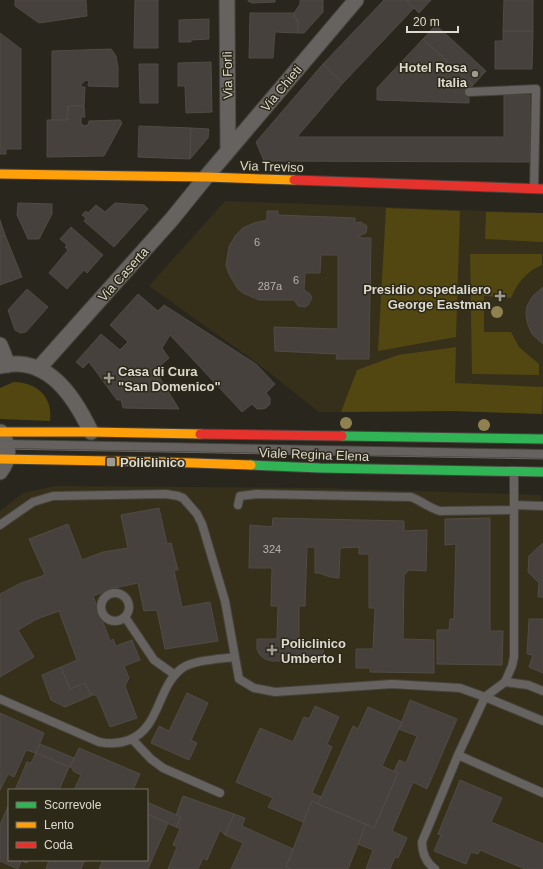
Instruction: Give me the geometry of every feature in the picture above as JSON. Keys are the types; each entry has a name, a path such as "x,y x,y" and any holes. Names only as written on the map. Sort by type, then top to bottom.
{"main road":[{"name":"Via Treviso","path":"0,174 206,177 538,189"},
{"name":"Viale Regina Elena","path":"90,439 166,434 543,439"},
{"path":"2,438 90,439"},
{"name":"Viale Regina Elena","path":"2,463 84,460 320,468 543,472"}],"street":[{"name":"Via Forlì","path":"227,0 228,151"},
{"name":"Via Chieti","path":"206,177 356,0"},
{"name":"Via Caserta","path":"38,369 172,219 206,177"},
{"path":"0,345 4,366 23,365 38,369 51,376 68,392 79,408 90,439"},
{"path":"2,438 8,449 2,463"}],"lane":[{"path":"469,92 536,89 538,189"},
{"path":"2,438 90,439"},
{"name":"Viale Regina Elena","path":"90,439 166,446 543,454"},
{"path":"435,869 427,863 422,850 422,842 458,755 485,697 504,682 512,666 514,657 514,472"},
{"path":"0,525 33,502 53,496 166,494 178,496 191,506 202,524 225,601 240,680 254,688 275,692 392,684 460,688 543,721"},
{"path":"238,504 240,496 257,494 411,497 419,500 431,508 440,511 543,506"},
{"path":"125,617 154,660 175,675"},
{"path":"0,699 98,742 106,744 118,743 132,739 148,726 155,714 166,687 179,671 190,664 235,657"},
{"path":"504,682 528,685 543,691"},
{"path":"132,739 151,759 163,768 220,793"},
{"path":"458,755 543,793"}],"shaded area":[{"path":"225,201 543,213 543,414 454,411 319,412 257,363 149,286"},
{"path":"386,208 460,211 456,337 378,351"},
{"path":"486,212 543,213 543,242 485,239"},
{"path":"470,254 542,254 542,265 531,271 523,278 511,298 484,296 484,332 511,332 519,347 539,364 539,375 472,374"},
{"path":"456,347 455,383 543,387 542,414 454,411 341,412 357,370 398,355"},
{"path":"14,382 30,385 42,392 49,404 50,421 0,419 0,388"},
{"name":"Policlinico Umberto I","path":"55,486 319,488 541,495 541,500 543,501 543,869 0,869 0,511 23,493"}],"building":[{"path":"15,0 86,0 87,16 39,23 15,6"},
{"path":"135,0 158,0 158,48 134,48"},
{"path":"248,0 275,0 275,2 252,3"},
{"path":"300,0 323,0 323,12 304,33 298,33 298,23 294,13 300,4"},
{"path":"384,0 406,0 414,8 343,83 323,64"},
{"path":"406,0 431,0 419,13"},
{"path":"504,0 533,0 533,31 503,31"},
{"path":"250,13 294,13 298,23 298,33 275,32 273,58 249,58"},
{"path":"209,19 209,39 179,42 179,20"},
{"path":"436,25 486,71 473,85 423,39"},
{"path":"503,31 533,31 532,69 495,69 495,41 503,41"},
{"path":"0,33 21,49 21,149 6,149 6,154 0,154"},
{"path":"423,39 473,85 469,92 469,103 377,100 377,88"},
{"path":"111,49 116,56 118,67 118,87 88,86 89,81 86,80 81,84 81,87 85,87 84,106 68,106 67,120 52,120 52,51"},
{"path":"211,62 212,112 186,113 185,86 178,86 178,63"},
{"path":"139,64 158,64 158,103 140,103"},
{"path":"323,64 343,83 297,137 504,137 504,95 530,95 530,162 264,161 256,142"},
{"path":"68,106 84,106 85,117 81,117 81,123 84,126 88,125 89,121 120,120 122,123 104,156 47,157 47,120 67,120"},
{"path":"139,126 191,128 190,159 138,157"},
{"path":"191,128 209,129 208,138 190,159"},
{"path":"18,203 52,204 52,214 39,239 28,239 17,215"},
{"path":"115,203 144,205 148,209 114,247 84,221 86,218 82,215 86,211 88,213 96,205 105,212"},
{"path":"267,211 278,211 278,215 355,218 355,223 361,222 367,226 366,233 360,235 360,238 371,238 369,359 336,359 337,354 275,351 274,327 338,329 338,255 321,255 320,273 305,273 304,290 310,294 312,298 305,307 298,306 294,300 259,300 243,293 238,289 229,274 226,265 229,247 235,236 243,228 254,223 267,220"},
{"path":"0,220 5,235 0,237"},
{"path":"71,227 103,255 87,273 84,270 67,289 49,273 68,250 65,247 67,245 60,239"},
{"path":"5,235 22,277 0,285 0,237"},
{"path":"543,287 543,344 532,334 526,315 527,306 532,297"},
{"path":"27,289 48,307 26,332 20,333 15,330 8,310"},
{"path":"138,294 158,311 164,305 256,364 275,384 266,393 270,398 270,404 266,408 257,409 252,404 242,412 170,335 162,348 169,358 155,370 179,409 123,408 121,400 117,400 89,362 83,368 76,362 101,334 120,350 128,342 110,325"},
{"path":"159,508 167,544 171,543 178,570 174,570 182,607 210,602 218,641 165,649 157,610 144,611 138,583 114,588 93,596 110,641 113,639 116,646 132,640 140,660 124,666 129,678 125,686 137,718 110,727 97,696 90,693 85,683 70,689 61,667 77,660 59,611 37,619 18,630 34,657 0,677 0,594 21,583 45,575 29,539 68,524 82,560 103,552 128,548 121,515"},
{"path":"273,518 404,521 404,531 427,530 426,571 409,570 404,575 403,639 434,640 434,673 370,672 370,668 356,668 356,649 373,649 375,608 369,608 369,554 359,554 359,547 340,548 339,578 315,573 315,547 307,547 305,606 299,606 299,642 323,643 323,661 272,661 265,659 260,655 257,649 257,639 277,639 278,606 271,606 272,568 249,568 250,525 272,527"},
{"path":"490,518 490,631 503,631 502,665 437,664 437,630 449,630 450,619 454,619 456,544 445,545 445,519"},
{"path":"543,543 543,597 538,597 539,583 528,572 529,556"},
{"path":"529,619 543,619 543,673 529,667 533,655 527,654"},
{"path":"61,667 70,689 85,683 90,693 93,695 65,707 51,700 42,675"},
{"path":"187,693 208,703 191,740 197,743 189,760 151,743 159,726 169,731"},
{"path":"410,700 457,719 427,789 413,782 392,831 407,838 398,858 395,857 390,869 366,869 373,850 358,844 366,824 374,828 398,773 394,771 399,760 406,763 417,736 399,729"},
{"path":"315,706 339,717 327,744 332,747 312,793 321,797 318,804 312,801 303,822 268,807 273,798 236,782 260,728 293,742 304,717 309,719"},
{"path":"368,707 402,722 382,766 398,773 374,828 318,804 353,726 358,729"},
{"path":"0,713 44,733 36,753 26,750 14,777 8,774 0,790"},
{"path":"40,744 74,758 70,767 36,753"},
{"path":"79,748 140,774 133,789 74,789 81,775 73,771 70,767"},
{"path":"36,753 69,767 59,789 15,789 27,762 31,763"},
{"path":"460,780 502,798 491,822 543,844 543,869 525,869 480,850 478,854 471,852 466,864 434,851 441,835 438,834"},
{"path":"183,796 234,814 225,835 220,830 207,860 203,858 198,869 168,869 177,847 173,845 180,829 176,827 181,817 176,815"},
{"path":"312,801 366,824 348,869 291,869 286,867"},
{"path":"148,802 181,817 176,827 148,814"},
{"path":"8,806 8,861 21,861 18,869 0,861 0,825"},
{"path":"148,814 168,823 148,869 99,869 103,861 148,861"},
{"path":"234,814 245,818 242,826 293,849 286,867 291,869 231,869 243,843 225,835"},
{"path":"49,861 85,861 81,869 46,869"}],"tram line":[{"path":"0,441 543,451"},
{"path":"0,449 543,459"}],"traffic: fast":[{"path":"342,436 543,439"},
{"path":"251,465 320,468 543,472"}],"traffic: slow":[{"path":"0,174 206,177 294,180"},
{"path":"0,432 200,434"},
{"path":"0,459 251,465"}],"traffic: jam":[{"path":"294,180 543,189"},
{"path":"200,434 342,436"}],"place":[{"name":"Hotel Rosa Italia","path":"475,74"},
{"name":"Presidio ospedaliero George Eastman","path":"500,296"},
{"name":"Casa di Cura \"San Domenico\"","path":"109,378"},
{"name":"Policlinico","path":"111,462"},
{"name":"Policlinico Umberto I","path":"272,650"}]}
